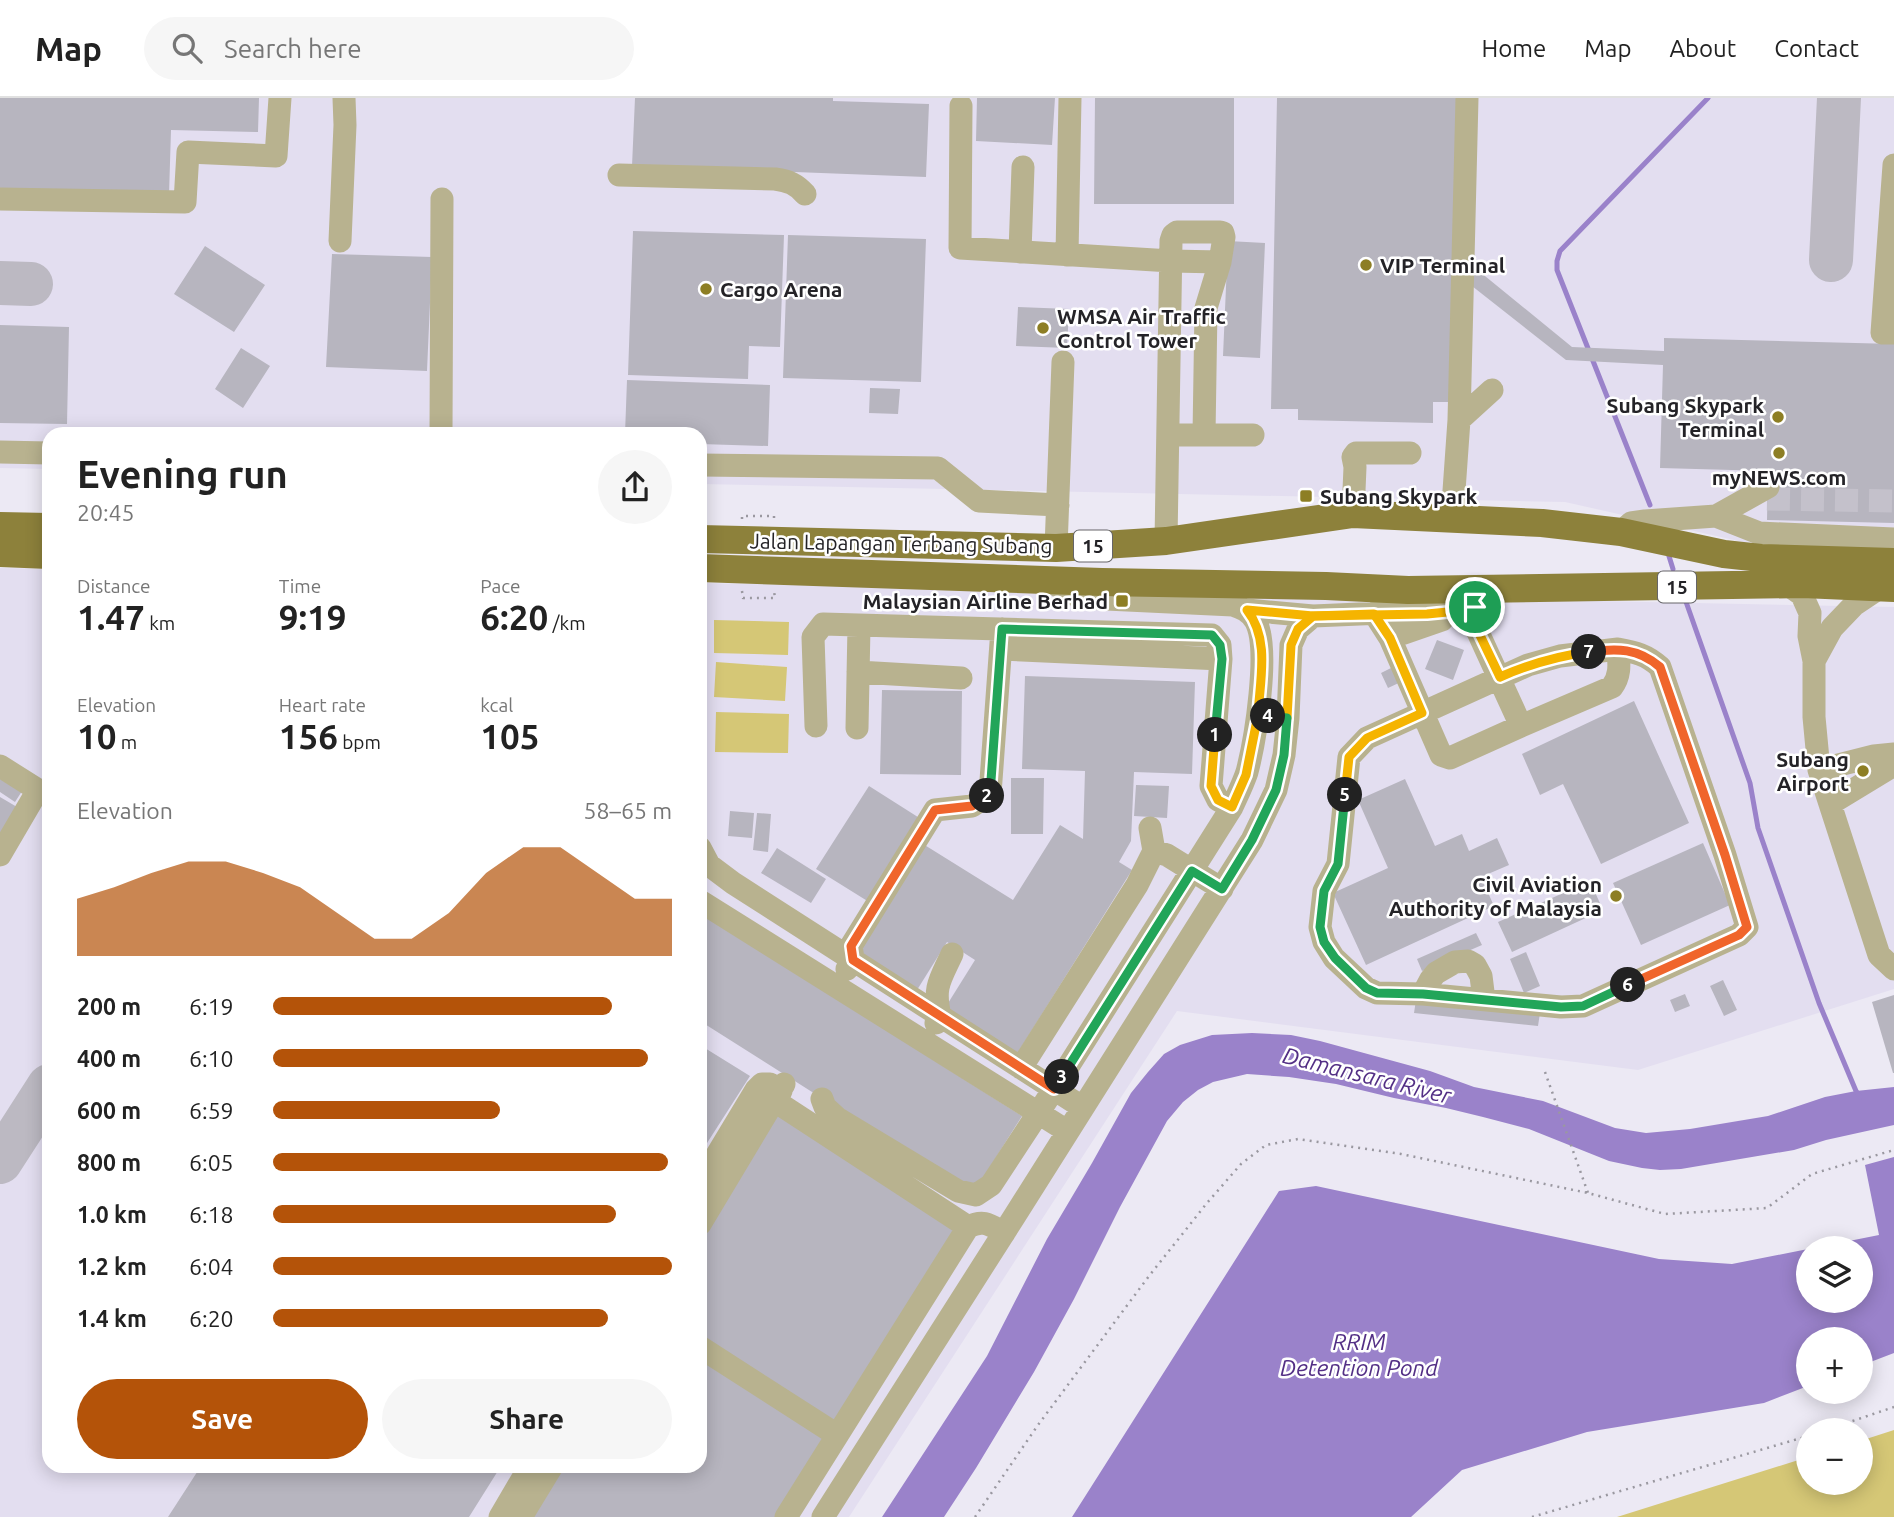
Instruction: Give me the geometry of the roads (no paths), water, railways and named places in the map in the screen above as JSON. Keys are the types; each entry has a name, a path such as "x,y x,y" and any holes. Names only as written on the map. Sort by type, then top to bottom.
{"main road":[{"name":"Jalan Lapangan Terbang Subang","path":"707,539 1056,548 1166,541 1353,514 1542,523 1621,531 1724,554 1761,558 1894,562"},
{"path":"0,526 42,527"},
{"path":"0,553 42,555"},
{"name":"Jalan Lapangan Terbang Subang","path":"707,568 1326,586 1408,590 1481,603 1788,585 1887,587"}],"street":[{"path":"0,199 185,202 188,152 276,156 280,98"},
{"path":"340,241 344,98"},
{"path":"1067,254 1070,98"},
{"path":"1452,519 1459,420 1467,98"},
{"path":"961,106 960,248 1220,262 1206,308 1204,435"},
{"path":"1894,165 1882,333 1894,333"},
{"path":"1020,252 1023,167"},
{"path":"619,176 775,179 797,185 805,194"},
{"path":"441,427 442,199"},
{"path":"1166,541 1171,261"},
{"path":"1056,548 1063,362"},
{"path":"1459,420 1492,390"},
{"path":"1168,435 1253,435"},
{"path":"0,452 42,453"},
{"path":"1353,514 1353,457 1356,453 1410,453"},
{"path":"707,465 938,468 979,501 1058,505"},
{"path":"1716,516 1768,493"},
{"path":"1716,516 1759,533 1894,539"},
{"path":"1621,531 1631,523 1645,520 1716,516 1761,523 1894,524"},
{"path":"1049,580 1067,592 1085,598 1233,604 1247,610 1313,616 1427,614 1458,611 1481,603"},
{"path":"1788,585 1802,595 1810,613 1809,636 1814,661 1814,717 1819,770 1879,955 1894,969"},
{"path":"1814,661 1832,628 1854,605 1887,587"},
{"path":"1390,638 1451,617 1481,603"},
{"path":"1481,603 1477,629 1521,726"},
{"path":"822,1099 828,1112 958,1191 976,1195 991,1185 1232,807 1244,779 1258,715 1261,636 1247,610"},
{"path":"1374,614 1390,638 1441,755 1450,758 1612,687 1620,671 1618,649"},
{"path":"823,1517 1252,840 1276,790 1284,755 1291,645 1298,629 1313,616"},
{"path":"816,726 813,637 822,624 1001,639 1212,635 1220,645 1222,659 1211,786 1218,800 1232,807"},
{"path":"857,728 859,625"},
{"path":"836,986 853,960 851,946 935,810 972,806 990,794 1001,639"},
{"path":"1618,649 1649,657 1660,667 1747,927 1739,935 1583,1006 1561,1007 1423,994 1377,993 1366,988 1335,958 1324,942 1320,927 1324,891 1338,864 1349,757 1367,738 1528,665 1560,656 1618,649"},
{"path":"858,672 961,678"},
{"path":"1258,715 1287,718"},
{"path":"1819,770 1894,754"},
{"path":"1830,804 1894,765"},
{"path":"0,766 42,781"},
{"path":"1244,779 1276,790"},
{"path":"0,855 42,785"},
{"path":"1021,1068 1137,885 1154,851 1150,828"},
{"path":"1154,851 1167,855 1222,889"},
{"path":"707,861 733,883 1082,1107"},
{"path":"707,905 1067,1131"},
{"path":"925,1042 940,1016 937,987 952,954"},
{"path":"1423,994 1436,973 1455,962 1468,961 1475,965 1481,976 1484,1000"},
{"path":"707,1171 756,1090 762,1084 770,1084 968,1227"},
{"path":"707,1212 780,1092"},
{"path":"786,1517 968,1227 977,1222 1009,1225"},
{"path":"707,1351 837,1435"},
{"path":"500,1517 526,1473"},
{"path":"521,1517 548,1473"}],"water":[{"name":"Damansara River","path":"1212,1035 1291,1035 1320,1041 1430,1071 1474,1087 1543,1101 1615,1128 1646,1133 1690,1129 1768,1116 1825,1097 1894,1087 1894,1125 1794,1150 1681,1169 1660,1170 1609,1161 1529,1129 1336,1084 1247,1074 1213,1082 1183,1102 1167,1121 1034,1372 944,1517 882,1517 987,1356 1047,1239 1131,1093 1164,1054 1180,1045"},
{"name":"RRIM Detention Pond","path":"1894,1157 1894,1353 1873,1361 1873,1327 1796,1327 1796,1391 1764,1403 1587,1432 1462,1470 1411,1517 1072,1517 1279,1191 1316,1186 1659,1259 1732,1264 1796,1251 1796,1313 1873,1313 1873,1236 1879,1235 1865,1165"}],"waterway":[{"path":"1650,505 1557,270 1557,261 1560,251 1708,98"},
{"path":"1668,553 1673,569"},
{"path":"1685,599 1750,783 1758,828 1819,1003 1860,1097"}],"tunnel":[{"path":"1767,499 1894,501"}],"place":[{"name":"VIP Terminal","path":"1366,265"},
{"name":"Cargo Arena","path":"706,289"},
{"name":"WMSA Air Traffic Control Tower","path":"1043,328"},
{"name":"Subang Skypark Terminal","path":"1778,417"},
{"name":"myNEWS.com","path":"1779,453"},
{"name":"Subang Skypark","path":"1306,496"},
{"name":"Malaysian Airline Berhad","path":"1122,601"},
{"name":"Subang Airport","path":"1863,771"},
{"name":"Civil Aviation Authority of Malaysia","path":"1616,896"}]}
